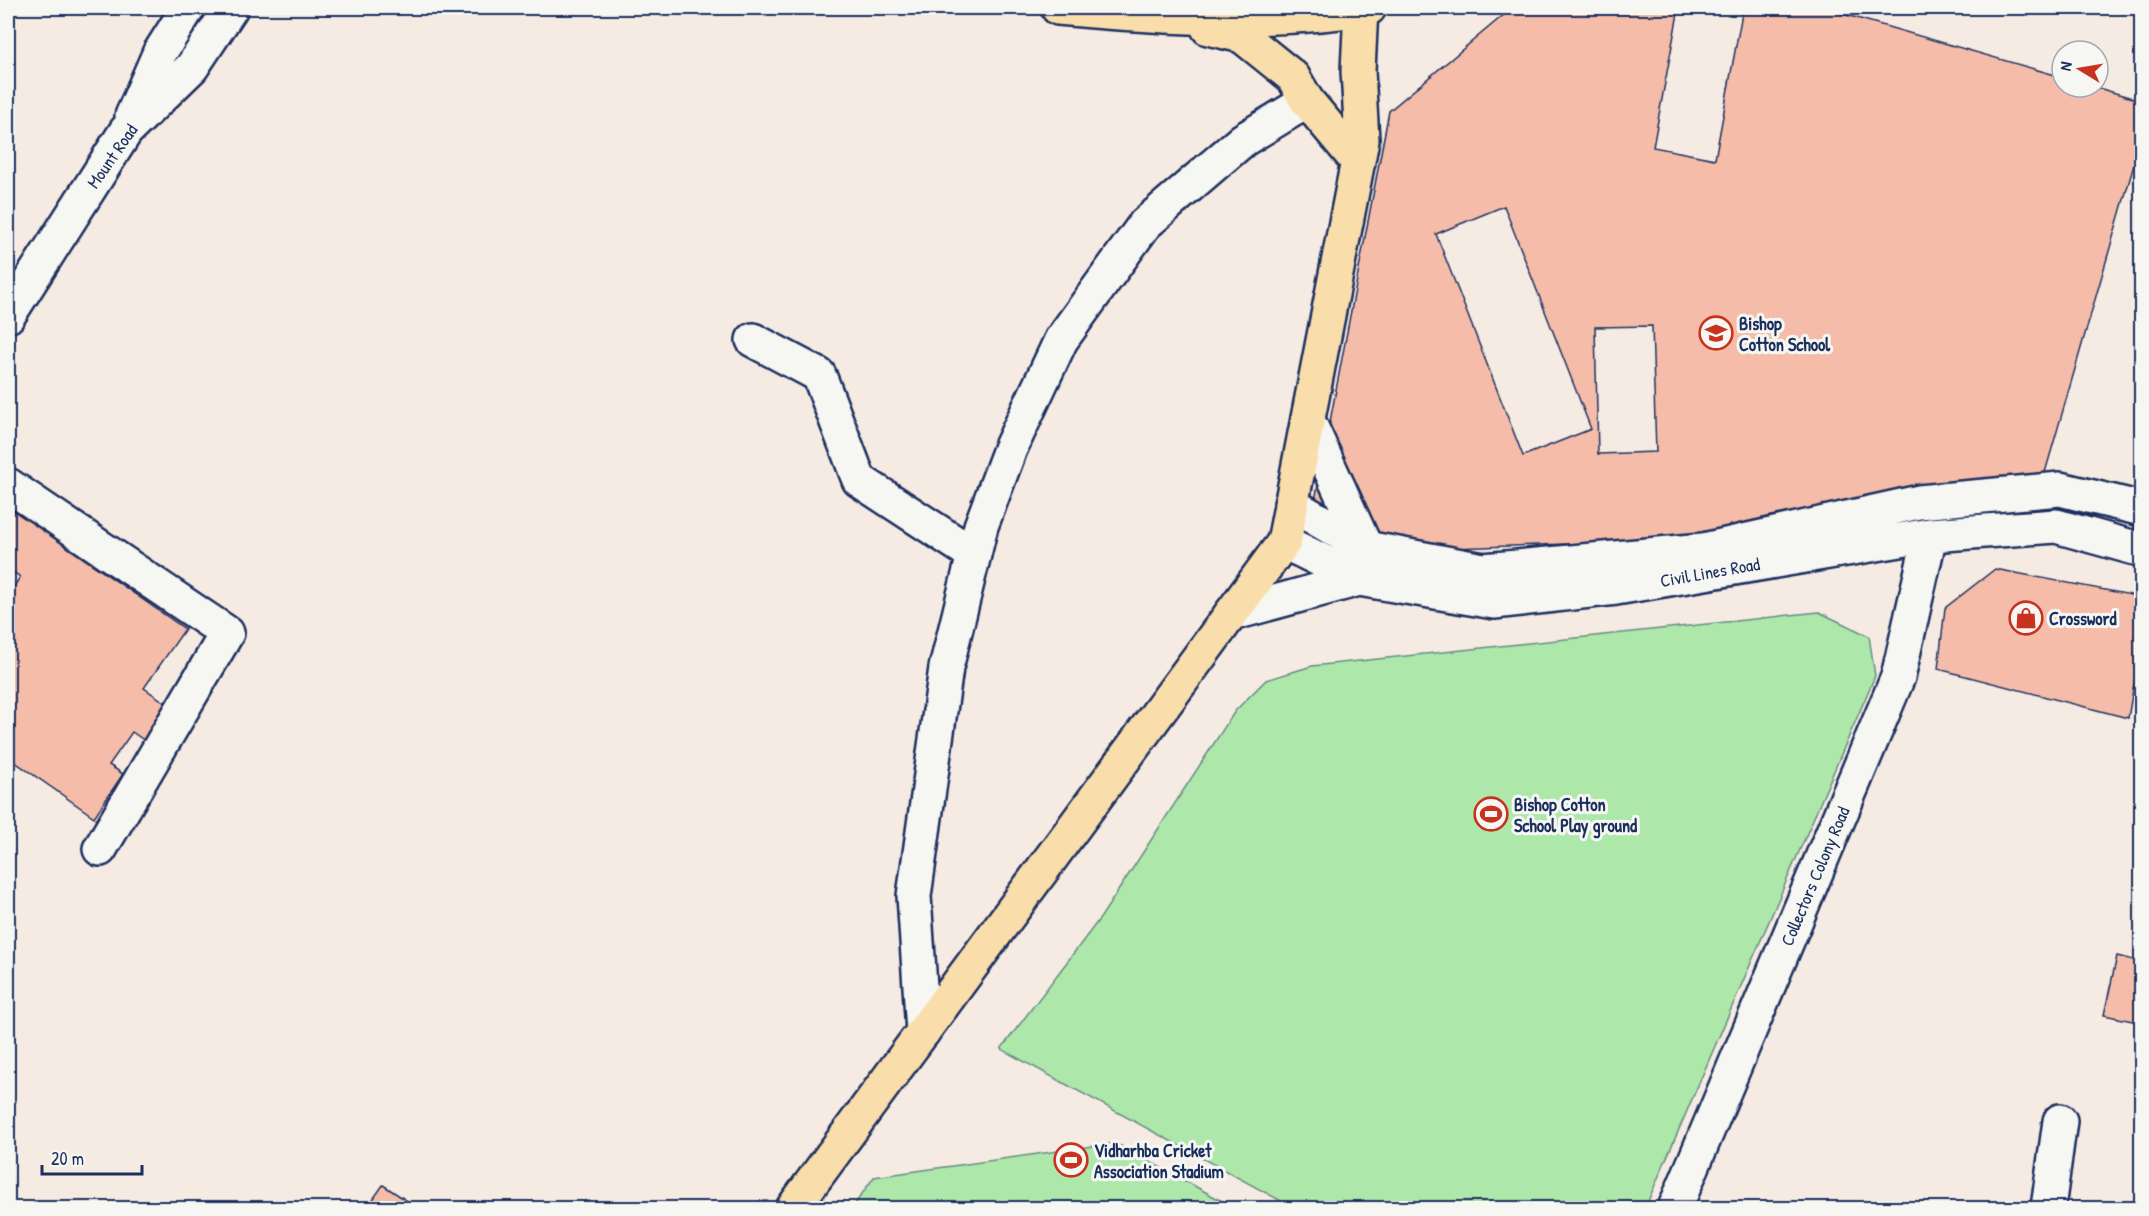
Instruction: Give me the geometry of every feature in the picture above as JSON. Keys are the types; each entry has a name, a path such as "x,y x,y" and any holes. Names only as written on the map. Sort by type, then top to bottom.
{"main road":[{"path":"793,1209 1284,542 1362,140 1358,71 1364,8 1267,19 1167,18 1058,8"},
{"path":"1167,18 1242,36 1293,77 1307,101 1358,162"}],"street":[{"path":"126,131 159,54 188,8"},
{"name":"Mount Road","path":"8,316 126,131 192,68 231,8"},
{"path":"923,1032 914,896 946,668 981,526 1010,449 1061,340 1145,224 1243,140 1307,101"},
{"path":"753,340 819,375 860,480 974,555"},
{"path":"1308,420 1366,548"},
{"path":"8,485 227,633 100,849"},
{"path":"1292,504 1366,548 1483,570 1703,550 1919,502 2060,489 2142,509"},
{"name":"Civil Lines Road","path":"1284,542 1359,579 1494,602 1616,588 1930,535 2056,526 2142,550"},
{"name":"Collectors Colony Road","path":"1675,1209 1898,677 1930,535"},
{"path":"1231,614 1359,579"},
{"path":"2048,1209 2060,1121"}],"green space":[{"name":"Bishop Cotton School Play ground","path":"1819,612 1869,636 1875,676 1645,1208 1294,1208 1001,1049 1101,917 1235,711 1266,680 1312,666"},
{"name":"Vidharhba Cricket Association Stadium","path":"1115,1143 1235,1208 852,1208 874,1177"}],"building":[{"name":"Bishop Cotton School","path":"1512,8 2142,8 2142,137 2029,528 1305,553 1389,111"},
{"path":"1679,8 1743,8 1715,159 1653,147"},
{"path":"1822,8 2142,8 2142,91 2139,100 2110,91 2110,39 2050,39 2050,74"},
{"path":"1504,206 1591,429 1523,456 1436,234"},
{"path":"1652,326 1656,452 1598,454 1595,327"},
{"path":"8,506 185,629 144,688 169,705 145,741 132,732 109,765 123,774 94,817 8,757 8,596 20,577 8,568"},
{"path":"1995,569 2142,597 2142,638 2128,718 1938,669 1945,608"},
{"path":"2117,956 2142,962 2142,1023 2104,1015"},
{"path":"383,1185 418,1208 367,1208"}],"place":[{"name":"Bishop Cotton School","path":"1716,333"},
{"name":"Crossword","path":"2026,618"},
{"name":"Bishop Cotton School Play ground","path":"1491,814"},
{"name":"Vidharhba Cricket Association Stadium","path":"1071,1160"}]}
